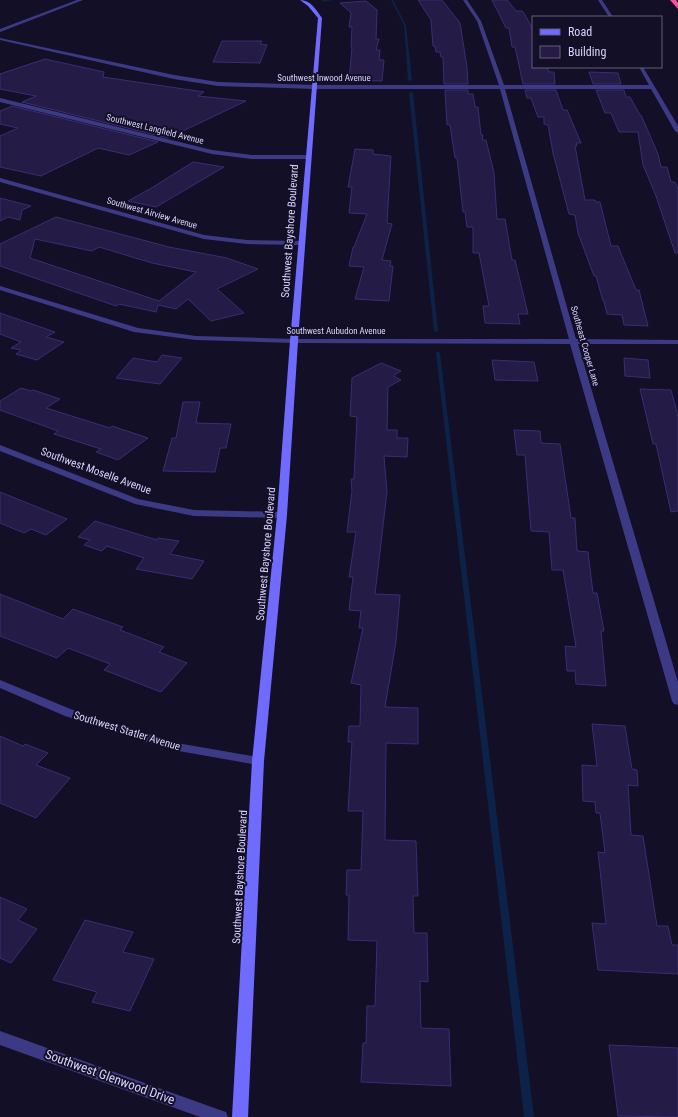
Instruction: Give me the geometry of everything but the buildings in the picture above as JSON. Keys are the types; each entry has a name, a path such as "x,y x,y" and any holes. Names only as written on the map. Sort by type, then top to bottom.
{"highway":[{"path":"672,0 678,7"}],"street":[{"path":"0,31 81,0"},
{"name":"Southwest Bayshore Boulevard","path":"240,1117 258,761 282,515 308,157 320,18 310,5 302,0"},
{"name":"Southeast Cooper Lane","path":"465,0 479,21 502,86 573,341 678,701"},
{"path":"600,0 610,16"},
{"name":"Southwest Inwood Avenue","path":"0,39 174,77 218,84 315,87 653,87"},
{"path":"642,68 678,131"},
{"name":"Southwest Langfield Avenue","path":"0,100 212,152 252,157 308,157"},
{"name":"Southwest Airview Avenue","path":"0,180 204,237 247,242 302,243"},
{"name":"Southwest Aubudon Avenue","path":"0,288 137,330 196,338 294,341 678,342"},
{"name":"Southwest Moselle Avenue","path":"0,448 135,501 194,513 282,515"},
{"name":"Southwest Statler Avenue","path":"0,684 69,713 177,747 258,761"},
{"name":"Southwest Glenwood Drive","path":"0,1038 220,1117"}],"waterway":[{"path":"323,1 332,0"},
{"path":"392,0 405,25 410,80"},
{"path":"411,93 436,331"},
{"path":"438,353 529,1117"}]}
